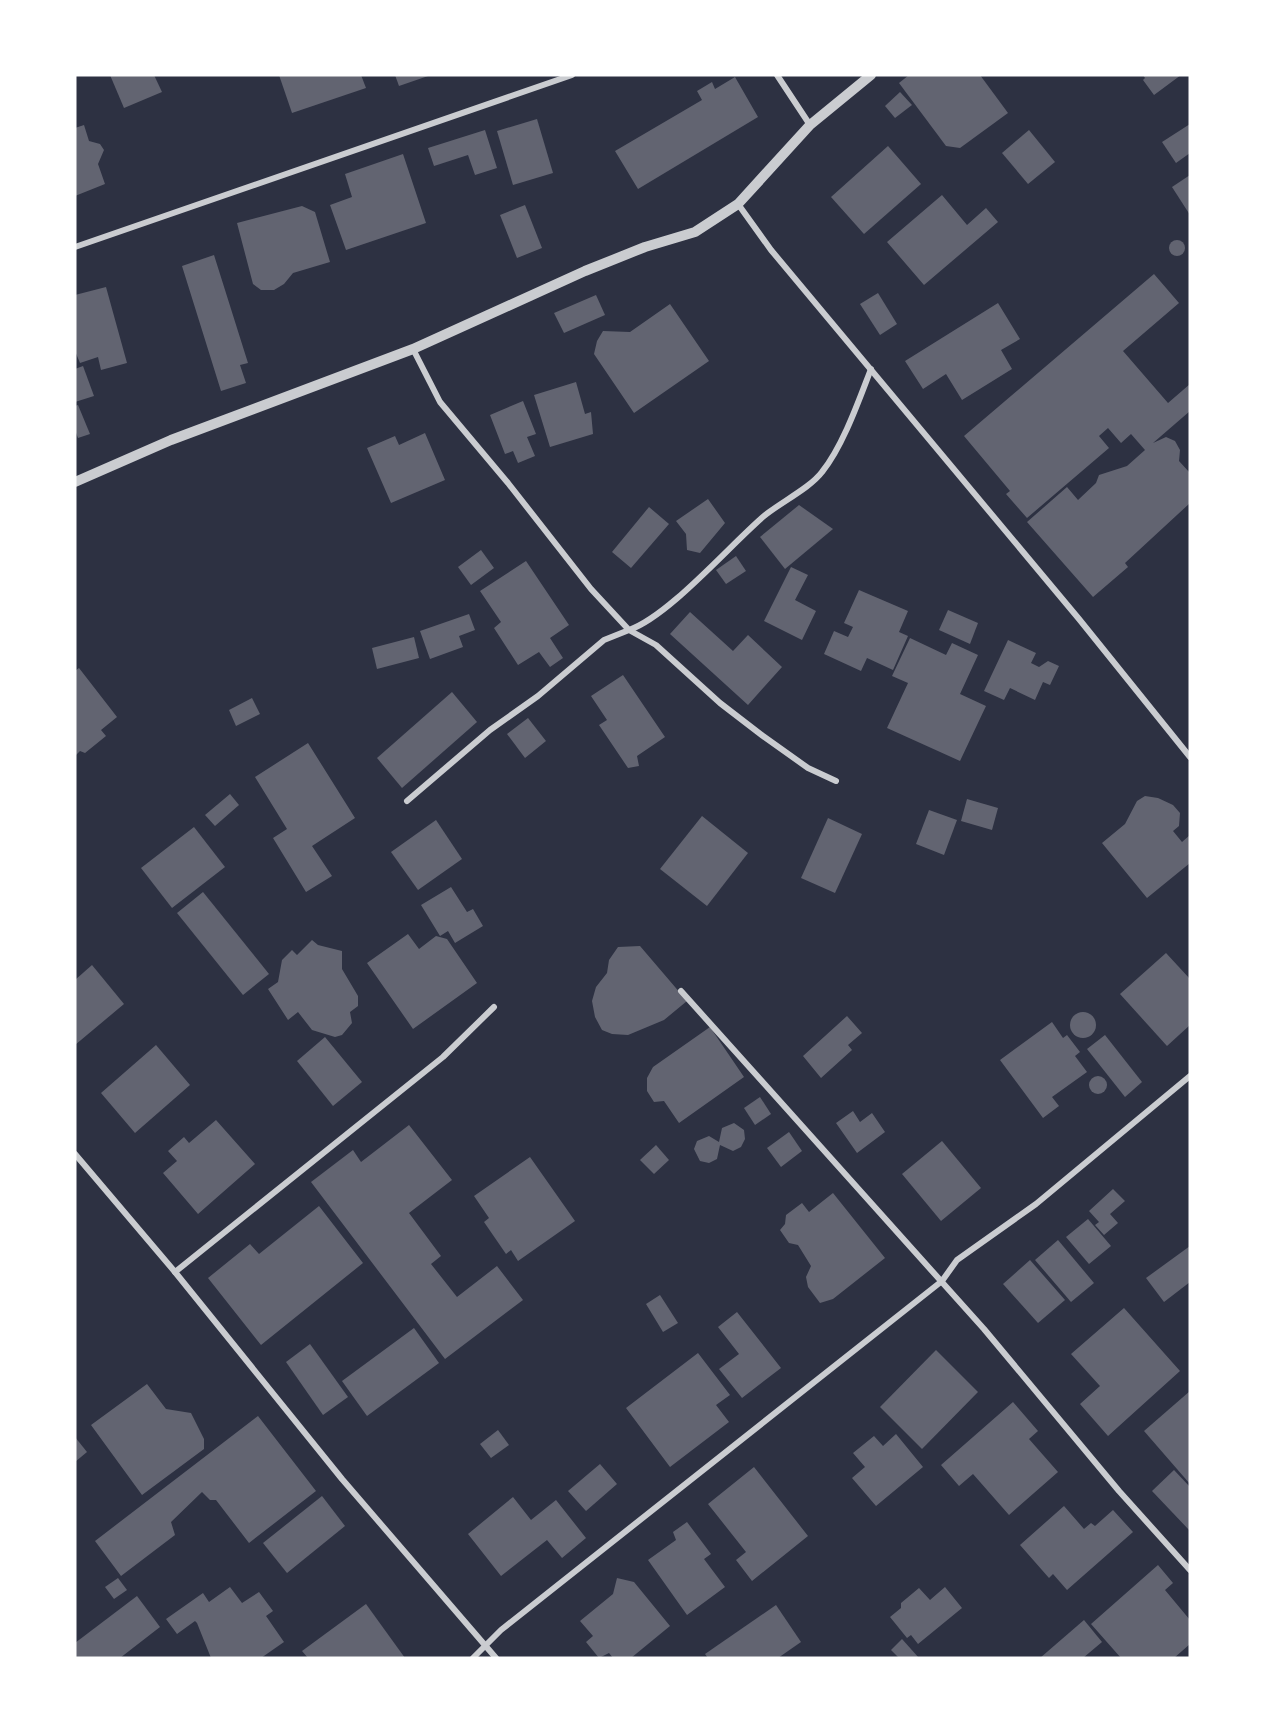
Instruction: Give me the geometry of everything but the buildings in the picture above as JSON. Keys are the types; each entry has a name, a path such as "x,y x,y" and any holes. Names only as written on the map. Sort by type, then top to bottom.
{"street":[{"path":"75,247 572,75"},
{"path":"777,75 810,125"},
{"path":"75,482 171,440 413,349 585,271 695,232 738,204 810,125 871,75"},
{"path":"738,204 771,250 1079,618 1190,757"},
{"path":"413,349 440,402 508,483 591,590 629,630 657,645 720,703 763,736 808,768 836,782"},
{"path":"406,801 490,730 538,696 604,640 641,626 665,607 764,516 822,473 851,419 871,369"},
{"path":"681,991 942,1281 1119,1491 1190,1570"},
{"path":"175,1272 443,1057 494,1007"},
{"path":"473,1658 501,1630 942,1281 957,1260 1036,1204 1190,1076"},
{"path":"75,1154 175,1272 342,1479 496,1658"}]}
